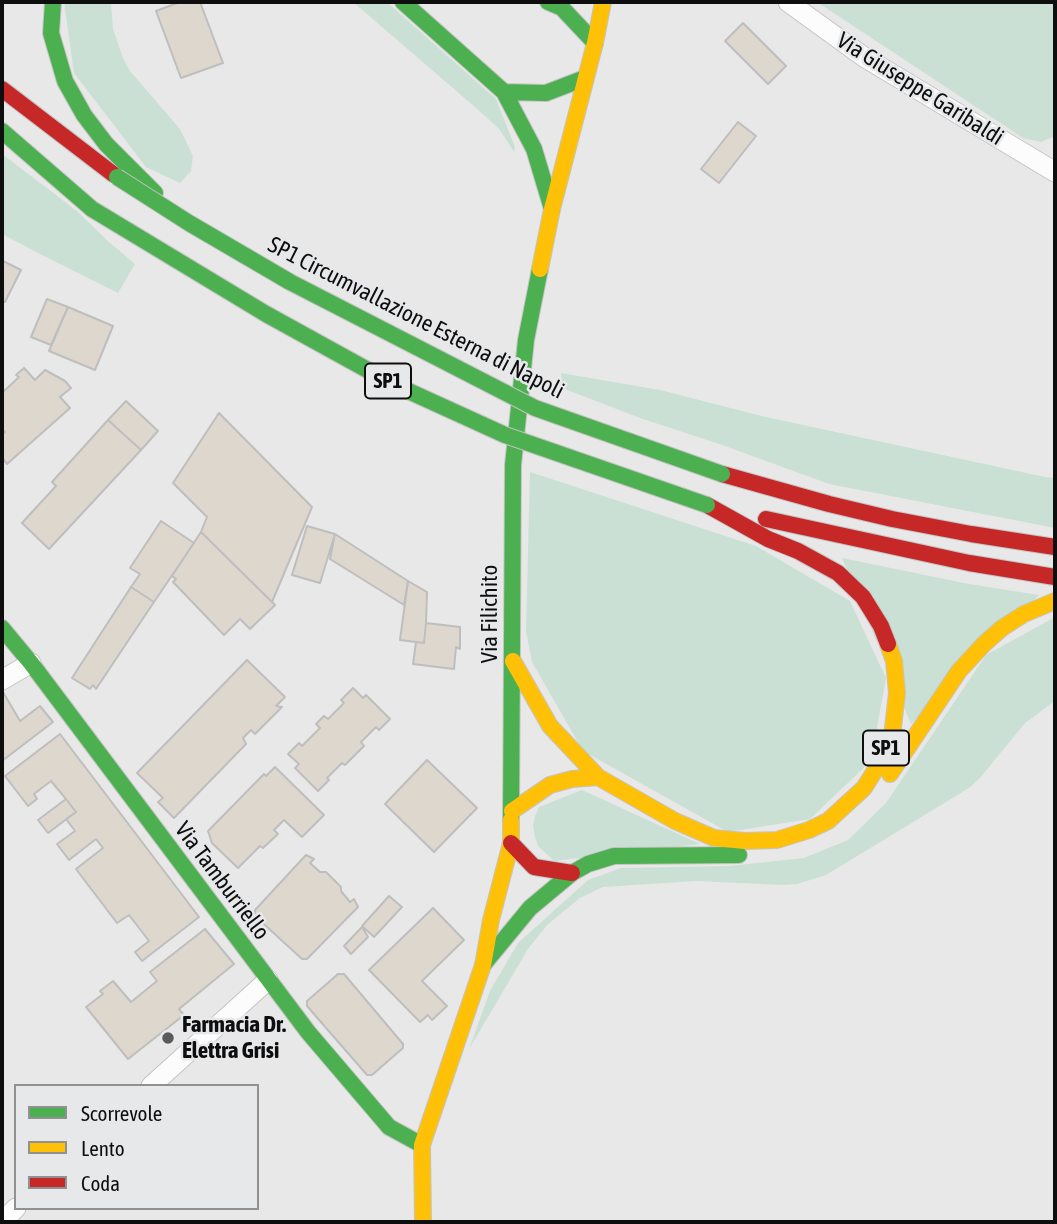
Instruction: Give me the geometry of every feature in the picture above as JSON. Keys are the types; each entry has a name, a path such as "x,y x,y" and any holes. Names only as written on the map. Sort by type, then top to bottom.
{"main road":[{"path":"53,2 51,33 65,81 84,115 106,144 139,178 189,223"},
{"path":"403,2 504,92 534,149 552,209"},
{"path":"548,2 562,8 595,43"},
{"name":"Via Filichito","path":"423,1222 422,1145 483,965 491,920 511,843 513,465 526,340 552,209 603,2"},
{"path":"504,92 546,93 585,78"},
{"name":"SP1 Circumvallazione Esterna di Napoli","path":"2,89 117,177 189,223 290,282 535,408 722,474 829,504 892,519 1055,547"},
{"name":"SP1","path":"2,131 92,209 266,314 393,384 505,435 707,505 969,564 1055,577"},
{"name":"SP1","path":"513,661 550,726 597,777 675,821 714,838 745,841 778,840 828,821 864,788 881,761 892,736 897,693 894,661 881,625 863,597 838,573 707,505"},
{"path":"868,805 960,671 984,644 1024,614 1055,601"},
{"name":"Via Tamburriello","path":"2,628 308,1032 388,1127 422,1145"},
{"path":"512,811 550,785 572,779 597,777"},
{"path":"483,965 530,908 572,873 588,864 614,856 771,854 800,849 851,821"},
{"path":"511,843 534,867 572,873"}],"street":[{"name":"Via Giuseppe Garibaldi","path":"788,2 864,57 1055,172"},
{"path":"2,680 31,663"},
{"path":"153,1084 268,980"}],"green space":[{"path":"64,2 111,2 113,29 123,58 130,71 180,129 193,156 191,171 180,183 146,167 74,73"},
{"path":"353,2 387,2 496,99 515,147 514,152 500,130 483,114"},
{"path":"817,2 1055,2 1055,136 1041,142 1023,138"},
{"path":"2,154 77,211 135,264 118,293 2,234"},
{"path":"561,373 660,390 766,417 1055,478 1055,528 829,484 562,388"},
{"path":"530,472 756,546 850,601 886,678 871,761 810,819 728,832 583,751 532,662 526,631"},
{"path":"842,558 969,584 1039,595 911,724"},
{"path":"1055,617 1055,701 1025,723 969,788 826,875 797,884 697,881 603,887 580,898 547,925 528,949 469,1049 490,991 518,943 588,880 621,868 729,866 804,858 848,840 886,803 986,655"},
{"path":"582,790 700,844 554,861 538,846 533,826 535,816 539,807"}],"building":[{"path":"180,2 200,2 223,63 181,78 156,11"},
{"path":"743,23 786,66 768,84 725,41"},
{"path":"738,122 756,136 719,183 701,169"},
{"path":"3,261 21,270 5,302 2,301"},
{"path":"47,299 68,307 51,345 31,337"},
{"path":"68,307 113,326 95,370 49,351"},
{"path":"24,368 35,380 45,370 65,381 71,388 60,397 70,408 7,464 2,458 2,435 5,432 2,429 2,393 19,377 16,375"},
{"path":"126,401 158,431 141,450 108,420"},
{"path":"219,413 312,507 272,602 201,532 207,517 173,483"},
{"path":"108,420 141,450 49,549 22,523 56,486 52,482"},
{"path":"161,521 194,543 154,602 131,587 140,574 130,568"},
{"path":"307,526 335,534 320,583 292,575"},
{"path":"201,532 275,605 250,629 240,619 224,635 173,582 176,579 172,576"},
{"path":"335,534 408,581 404,605 330,559"},
{"path":"408,581 427,592 424,643 400,640"},
{"path":"131,587 154,602 96,689 93,685 90,689 72,678"},
{"path":"426,623 460,627 460,649 456,647 454,669 413,664 416,642 424,643"},
{"path":"247,660 285,697 276,706 282,707 255,734 251,730 243,738 246,744 174,818 158,802 163,798 137,773"},
{"path":"353,688 363,698 366,695 390,719 379,730 376,727 361,742 364,746 345,765 342,763 318,791 295,768 299,764 288,754 299,743 302,746 320,728 316,724 324,716 328,719 344,703 341,700"},
{"path":"2,692 20,721 40,706 53,722 2,761"},
{"path":"60,734 199,917 142,961 135,952 149,941 129,915 117,923 76,869 103,848 96,839 69,860 57,844 75,831 66,819 76,812 51,781 34,794 37,799 28,806 5,776"},
{"path":"427,760 477,808 434,852 385,804"},
{"path":"275,767 324,815 302,837 284,820 274,830 278,834 263,848 260,846 238,868 212,843 208,831 264,774 266,776"},
{"path":"66,799 76,812 48,833 38,820"},
{"path":"306,855 314,859 310,863 320,872 326,872 341,887 350,902 354,899 358,907 307,959 302,959 255,916 255,910"},
{"path":"389,896 402,907 374,937 362,926"},
{"path":"433,908 464,940 422,981 447,1006 432,1020 428,1015 420,1022 369,970"},
{"path":"362,927 368,937 351,954 344,946"},
{"path":"205,929 234,964 179,1009 184,1015 128,1059 86,1007 103,994 100,991 113,981 131,1002 157,981 150,972"},
{"path":"338,974 344,974 403,1044 403,1048 372,1075 367,1075 307,1006 307,1001"}],"traffic: fast":[{"path":"53,2 51,33 65,81 84,115 106,144 155,193"},
{"path":"403,2 504,92 534,149 552,209"},
{"path":"548,2 562,8 595,43"},
{"path":"504,92 546,93 585,78"},
{"path":"2,131 92,209"},
{"path":"117,177 290,282 535,408 722,474"},
{"path":"92,209 266,314 393,384 505,435 707,505"},
{"path":"511,820 513,465 526,340 540,269"},
{"path":"2,628 308,1032 389,1127 422,1145"},
{"path":"483,965 530,908 572,873 588,864 614,856 739,855"}],"traffic: slow":[{"path":"540,269 603,2"},
{"path":"890,774 959,671 984,644 1024,614 1055,601"},
{"path":"513,661 550,726 598,777 675,821 714,838 777,840 828,821 864,788 881,761 892,736 897,693 894,661 888,644"},
{"path":"512,811 550,785 572,779 598,777"},
{"path":"423,1222 422,1145 483,965 491,920 511,843 511,820"}],"traffic: jam":[{"path":"2,89 113,174"},
{"path":"722,474 892,519 1055,547"},
{"path":"707,505 838,573 863,597 881,626 888,644"},
{"path":"766,519 969,563 1055,577"},
{"path":"511,843 534,867 572,873"}],"place":[{"name":"Farmacia Dr. Elettra Grisi","path":"168,1038"}]}
